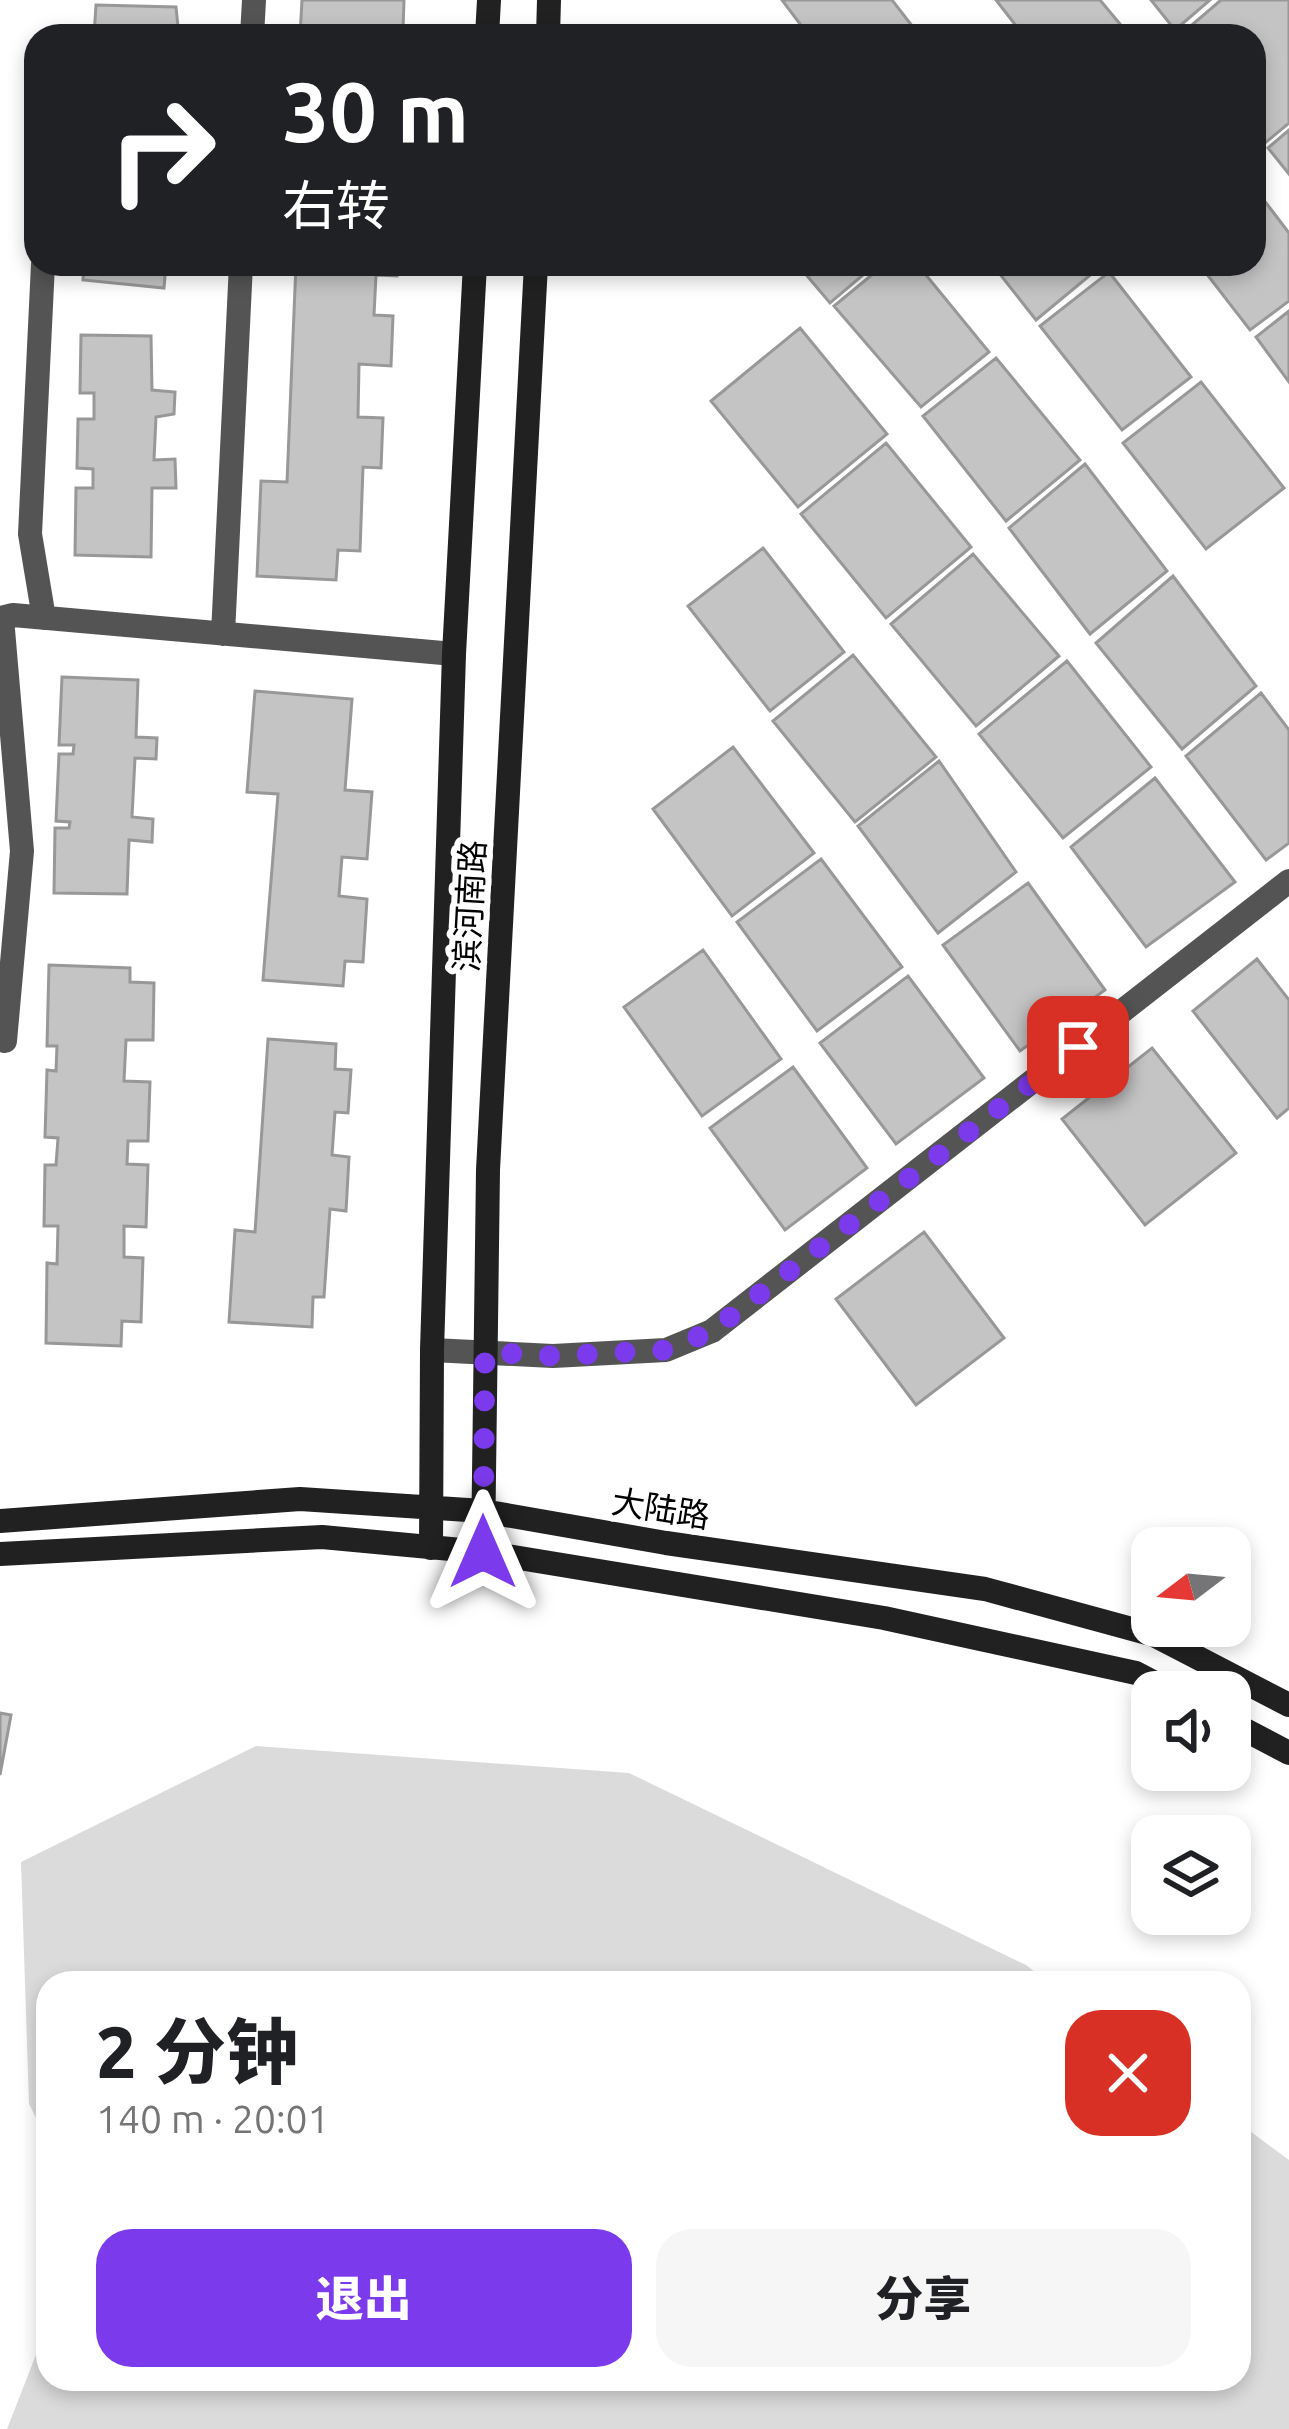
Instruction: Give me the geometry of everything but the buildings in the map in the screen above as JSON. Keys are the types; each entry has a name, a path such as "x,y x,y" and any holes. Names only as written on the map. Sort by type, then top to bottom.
{"street":[{"path":"42,276 30,534 44,618"},
{"path":"223,634 240,276"},
{"path":"431,1548 432,1350 454,654 474,276"},
{"name":"滨河南路","path":"483,1552 488,1170 535,276"},
{"path":"5,1041 22,851 1,618 454,654"},
{"path":"432,1350 553,1356 666,1350 712,1331 1289,880"},
{"name":"大陆路","path":"0,1521 299,1499 482,1510 666,1543 985,1589 1154,1635 1289,1705"},
{"path":"0,1554 322,1537 483,1552 884,1618 1131,1672"},
{"path":"1251,1733 1289,1754"}],"shaded area":[{"path":"256,1746 629,1773 1034,1971 36,1971 36,2118 29,2104 21,1862"},
{"path":"1251,2132 1289,2160 1289,2429 7,2429 36,2355 36,2391 1251,2391"}],"route":[{"path":"483,1552 485,1352 553,1356 666,1350 712,1331 1078,1047"}]}
